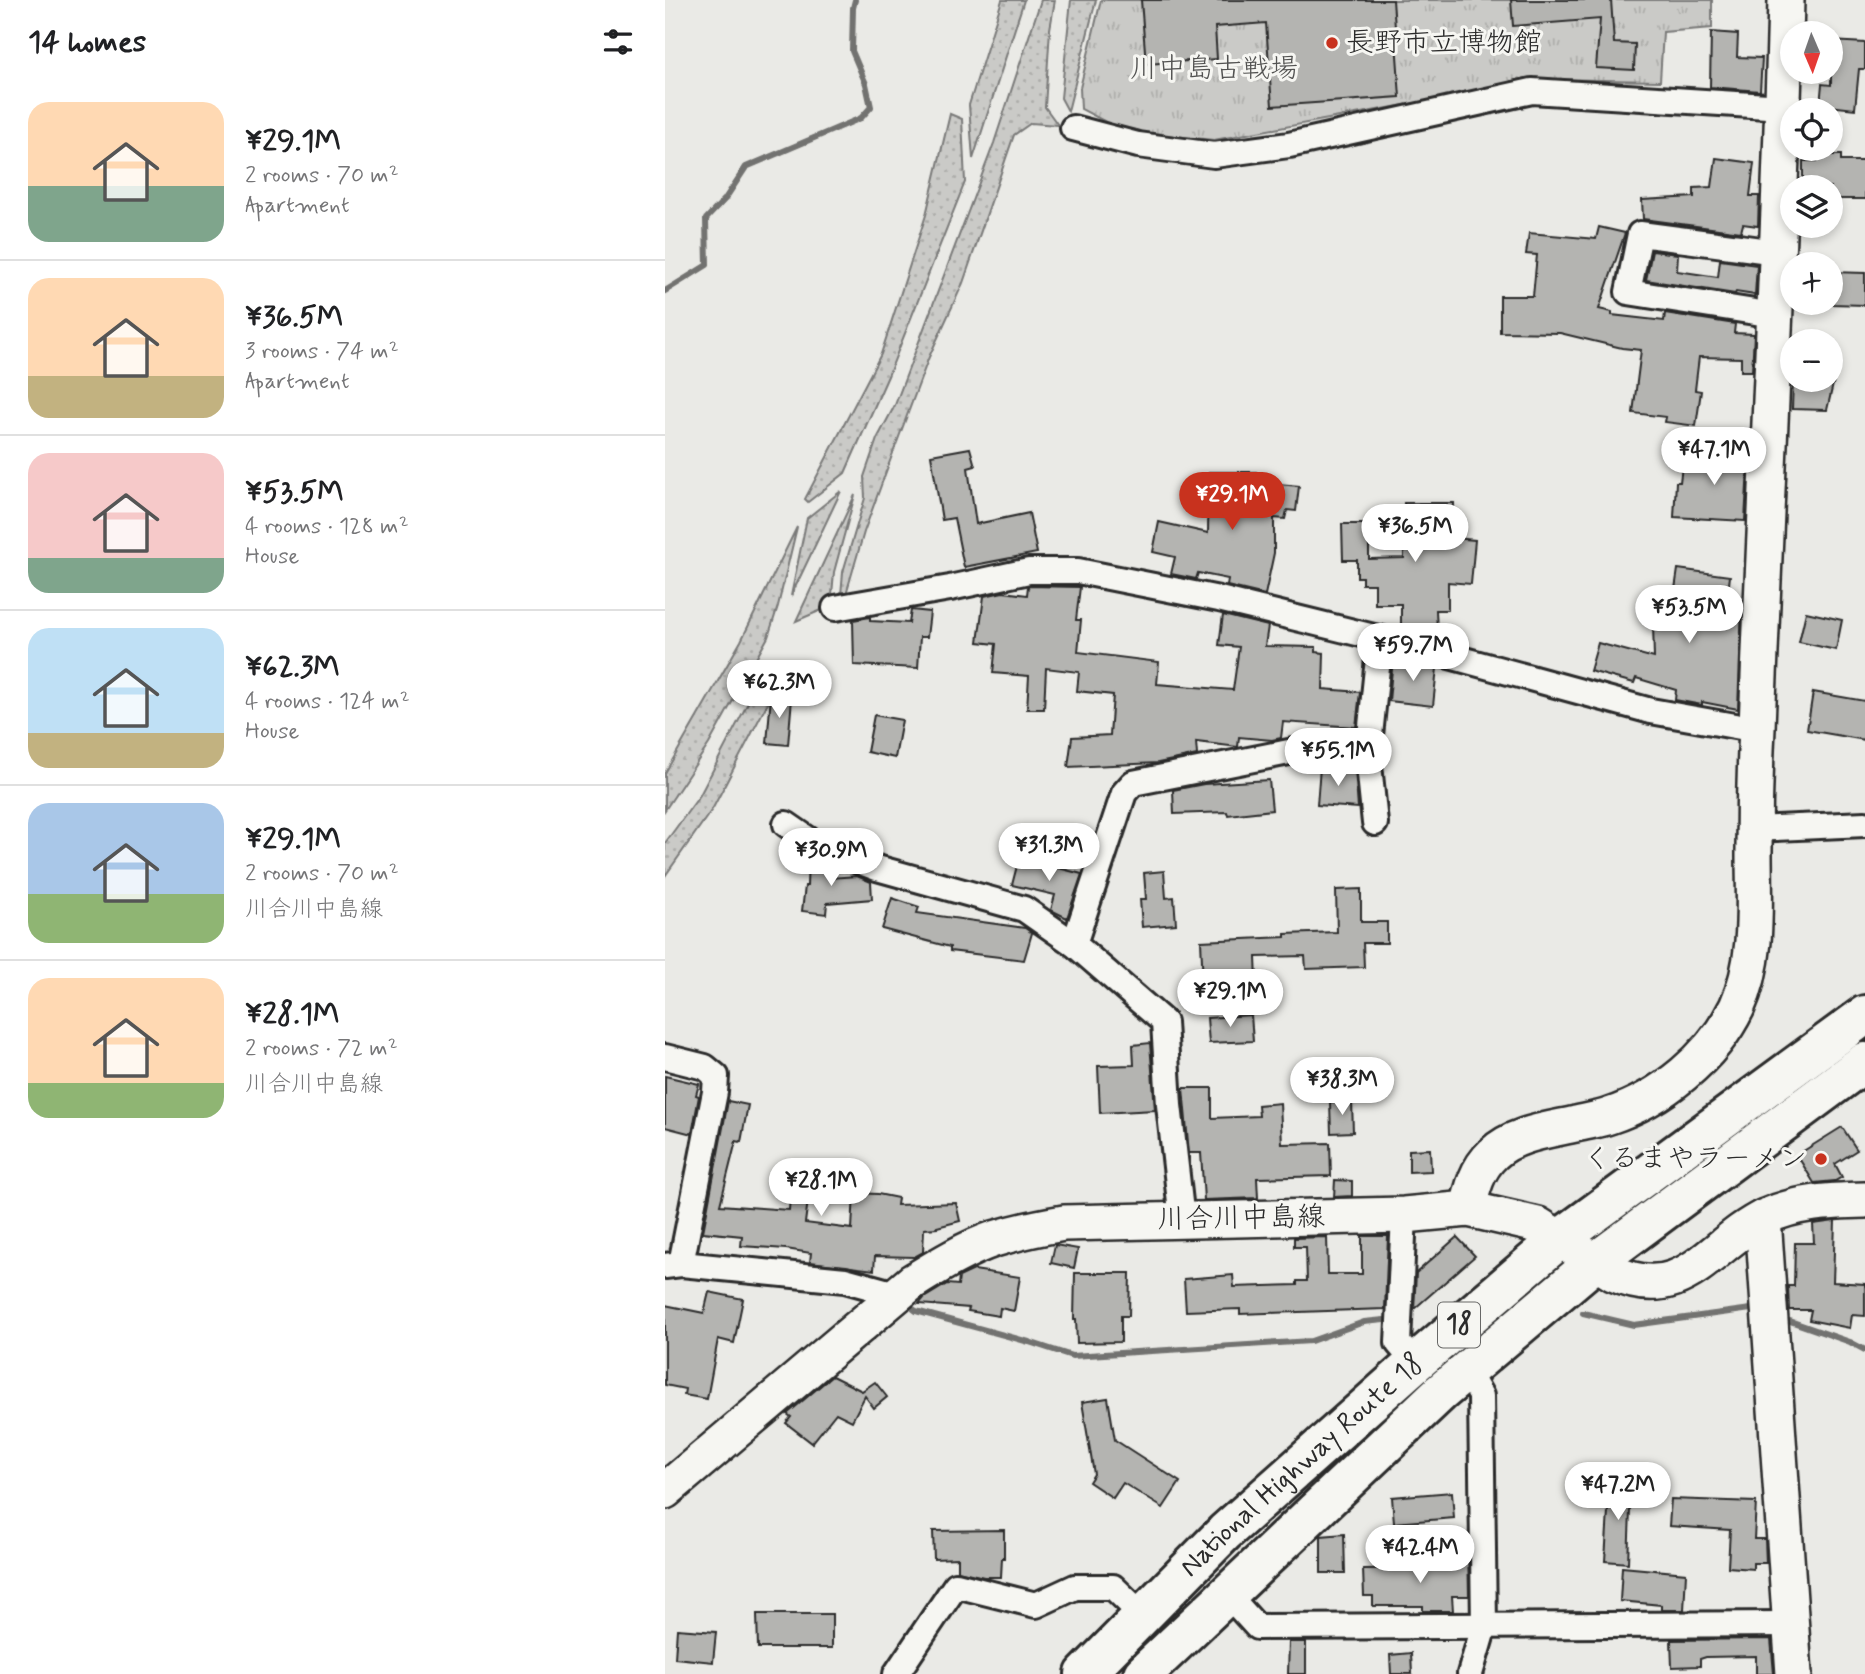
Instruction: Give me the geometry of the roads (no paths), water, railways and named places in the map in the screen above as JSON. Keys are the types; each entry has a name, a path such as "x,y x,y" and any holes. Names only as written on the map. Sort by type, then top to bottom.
{"highway":[{"name":"National Highway Route 18","path":"1085,1674 1225,1532 1561,1238 1865,1015"},
{"name":"National Highway Route 18","path":"1143,1674 1440,1393 1595,1262 1865,1062"}],"street":[{"path":"1783,98 1786,0"},
{"path":"1073,128 1138,145 1215,155 1289,145 1532,91 1780,107"},
{"path":"1468,1209 1473,1185 1482,1167 1495,1152 1513,1141 1608,1116 1639,1104 1663,1090 1695,1063 1719,1037 1745,988 1751,959 1756,730 1780,161"},
{"path":"1774,315 1628,292 1640,234 1776,252"},
{"path":"835,608 1029,571 1077,571 1219,599 1651,711 1756,730"},
{"path":"1375,823 1368,755 1380,639"},
{"path":"1074,944 1124,793 1133,783 1294,751 1368,755"},
{"path":"786,824 818,846 877,868 1024,909 1074,944 1164,1022 1169,1105 1182,1220"},
{"path":"1754,830 1865,824"},
{"path":"665,1057 705,1067 716,1076 715,1093 673,1265 845,1280 896,1294"},
{"name":"川合川中島線","path":"665,1491 896,1294 955,1256 993,1240 1027,1230 1064,1223 1404,1215 1468,1209 1538,1225 1613,1273 1639,1282 1652,1283 1678,1278 1691,1272 1736,1233 1788,1207 1814,1201 1865,1200"},
{"path":"1404,1215 1398,1343 1415,1363"},
{"path":"1763,1218 1794,1674"},
{"path":"1467,1371 1481,1396 1483,1626 1470,1674"},
{"path":"896,1674 956,1585 1036,1605 1075,1587 1113,1587 1143,1616"},
{"path":"1227,1594 1257,1628 1791,1624"}],"waterway":[{"path":"665,291 707,265 706,219 725,199 746,167 861,118 871,107 866,84 852,51 855,0"},
{"path":"907,1304 916,1311 1072,1356 1311,1341 1364,1322 1394,1319"},
{"path":"1583,1313 1634,1325 1751,1309"},
{"path":"1790,1321 1865,1350"}],"place":[{"name":"長野市立博物館","path":"1332,43"},
{"name":"くるまやラーメン","path":"1821,1159"}],"park label":[{"name":"川中島古戦場","path":"1214,69"}]}
